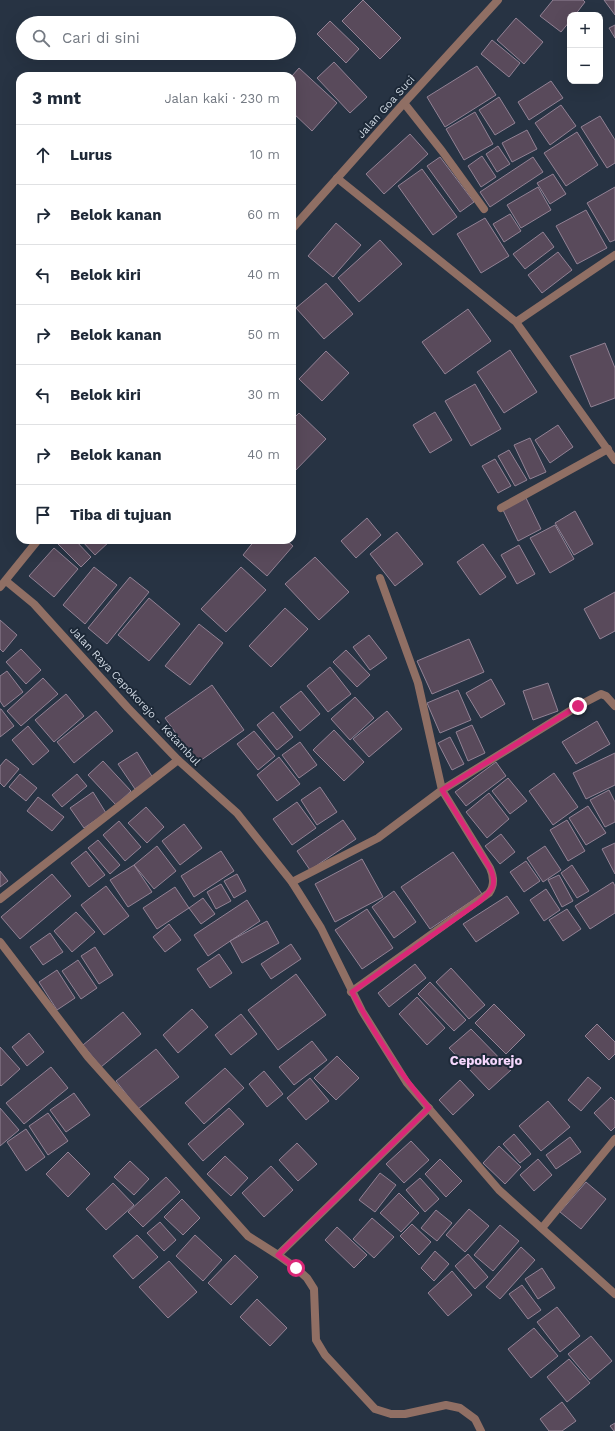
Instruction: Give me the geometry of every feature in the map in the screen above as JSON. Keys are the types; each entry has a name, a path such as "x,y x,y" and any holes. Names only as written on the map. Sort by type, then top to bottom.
{"street":[{"name":"Jalan Goa Suci","path":"296,224 498,0"},
{"path":"404,103 442,151 484,209"},
{"path":"337,178 516,322 615,460"},
{"path":"516,322 615,255"},
{"path":"500,508 608,449"},
{"path":"0,587 35,544"},
{"path":"352,992 490,894 494,877 442,790 418,683 380,578"},
{"name":"Jalan Raya Cepokorejo - Ketambul","path":"6,581 34,604 128,708 178,760 237,813 292,882 321,928 362,1011 407,1082 499,1190 615,1294"},
{"path":"292,882 378,838 442,790 597,695 604,695 615,706"},
{"path":"0,899 178,760"},
{"path":"0,942 88,1057 248,1236 278,1255 307,1278 314,1289 316,1340 325,1355 375,1409 391,1414 406,1414 446,1405 460,1408 475,1419 481,1431"},
{"path":"278,1255 429,1108"},
{"path":"542,1228 615,1139"}],"building":[{"path":"363,0 401,38 380,59 342,21"},
{"path":"553,0 583,0 585,2 577,12 567,12 567,25 561,32 540,16"},
{"path":"604,0 615,0 615,15"},
{"path":"516,18 543,42 524,64 497,40"},
{"path":"330,21 359,49 346,63 317,34"},
{"path":"615,25 615,38 609,28"},
{"path":"492,40 520,63 509,77 481,54"},
{"path":"334,62 367,97 350,113 317,78"},
{"path":"477,66 496,95 445,127 427,97"},
{"path":"299,68 337,103 312,131 296,116 296,72"},
{"path":"551,81 563,98 529,120 518,102"},
{"path":"499,97 515,123 495,135 479,110"},
{"path":"561,105 576,126 550,145 535,123"},
{"path":"475,112 493,144 464,160 446,129"},
{"path":"600,116 615,140 615,163 607,168 581,127"},
{"path":"527,130 537,149 512,162 502,143"},
{"path":"577,132 598,165 566,186 544,153"},
{"path":"410,134 428,154 384,194 366,174"},
{"path":"498,146 510,164 497,172 486,154"},
{"path":"482,156 496,177 481,187 468,166"},
{"path":"440,157 474,202 460,212 427,166"},
{"path":"533,157 543,172 490,207 480,192"},
{"path":"422,169 457,217 433,235 398,186"},
{"path":"553,174 566,194 550,204 537,183"},
{"path":"538,187 551,210 521,228 507,205"},
{"path":"615,187 615,240 610,242 587,203"},
{"path":"586,210 607,248 577,264 556,226"},
{"path":"510,214 521,231 504,242 493,224"},
{"path":"485,218 509,256 481,273 457,234"},
{"path":"336,223 361,245 333,277 308,256"},
{"path":"543,232 554,247 525,269 513,254"},
{"path":"380,240 402,264 359,302 338,278"},
{"path":"558,252 572,270 542,293 528,275"},
{"path":"326,283 353,314 324,339 296,308"},
{"path":"468,309 491,341 445,374 422,342"},
{"path":"605,343 615,368 615,398 591,407 570,356"},
{"path":"510,350 537,392 504,413 477,372"},
{"path":"326,351 349,373 322,401 299,379"},
{"path":"475,384 501,429 471,446 445,401"},
{"path":"435,412 452,440 430,453 413,425"},
{"path":"299,413 326,439 296,470 296,416"},
{"path":"558,425 573,447 550,463 535,440"},
{"path":"530,438 546,472 530,479 514,445"},
{"path":"509,450 527,480 515,486 498,456"},
{"path":"495,459 511,486 498,493 482,466"},
{"path":"526,498 541,529 518,541 503,510"},
{"path":"575,511 593,544 574,555 555,523"},
{"path":"367,518 381,535 356,558 341,541"},
{"path":"555,525 574,559 550,573 530,538"},
{"path":"397,532 423,564 395,586 370,554"},
{"path":"58,544 79,544 91,557 81,567"},
{"path":"85,544 107,544 95,555"},
{"path":"252,544 291,544 293,546 267,576 243,555"},
{"path":"483,544 506,577 480,595 457,562"},
{"path":"519,545 535,574 517,584 501,555"},
{"path":"54,548 78,569 54,597 29,576"},
{"path":"315,557 349,592 319,620 285,584"},
{"path":"94,567 117,585 85,624 63,605"},
{"path":"241,567 266,590 226,632 201,609"},
{"path":"130,577 149,592 107,644 88,628"},
{"path":"615,592 615,631 600,639 584,609"},
{"path":"149,598 180,624 149,661 118,635"},
{"path":"285,608 308,629 271,667 249,646"},
{"path":"0,620 17,635 3,652 0,649"},
{"path":"199,624 223,643 190,685 165,666"},
{"path":"369,635 387,658 370,670 353,647"},
{"path":"469,639 484,672 432,694 417,661"},
{"path":"21,649 41,670 26,684 6,662"},
{"path":"346,650 370,675 357,687 333,662"},
{"path":"330,667 351,694 328,712 307,686"},
{"path":"7,671 23,692 4,707 0,701 0,676"},
{"path":"43,678 58,694 21,726 7,711"},
{"path":"491,679 505,704 481,718 466,693"},
{"path":"548,683 558,711 533,720 523,691"},
{"path":"212,685 244,730 197,763 165,718"},
{"path":"458,690 471,720 440,733 427,703"},
{"path":"301,691 320,714 300,731 280,707"},
{"path":"66,694 84,716 54,742 35,720"},
{"path":"355,697 374,718 350,740 331,719"},
{"path":"0,709 14,726 0,737"},
{"path":"96,711 113,731 74,763 57,742"},
{"path":"387,711 402,729 369,757 353,739"},
{"path":"273,712 293,737 277,750 257,725"},
{"path":"597,721 610,744 576,764 562,742"},
{"path":"472,725 485,753 468,761 456,732"},
{"path":"28,726 49,751 33,765 12,740"},
{"path":"334,730 364,762 344,781 313,750"},
{"path":"254,731 275,756 258,770 237,744"},
{"path":"450,737 464,764 452,770 438,743"},
{"path":"300,742 317,765 299,778 282,755"},
{"path":"137,752 153,778 135,789 118,764"},
{"path":"615,753 615,785 586,799 573,773"},
{"path":"279,757 300,784 277,801 257,775"},
{"path":"6,759 19,769 4,787 0,783 0,766"},
{"path":"103,761 131,791 116,805 88,775"},
{"path":"496,762 506,776 466,806 455,792"},
{"path":"554,773 578,807 553,825 529,791"},
{"path":"20,774 37,788 26,801 9,787"},
{"path":"77,774 87,786 62,807 52,795"},
{"path":"508,778 527,801 510,814 492,791"},
{"path":"320,787 337,812 317,825 301,800"},
{"path":"609,790 615,802 615,822 605,827 590,800"},
{"path":"93,792 106,813 84,828 70,808"},
{"path":"489,793 509,819 487,838 466,812"},
{"path":"38,797 64,817 52,831 27,811"},
{"path":"297,802 316,828 292,845 273,819"},
{"path":"588,806 606,833 586,845 569,818"},
{"path":"146,807 164,827 147,843 128,823"},
{"path":"343,820 356,839 310,870 297,851"},
{"path":"567,820 585,851 568,861 550,830"},
{"path":"119,821 141,847 125,861 103,835"},
{"path":"184,824 202,848 180,865 162,841"},
{"path":"501,834 515,852 500,864 485,846"},
{"path":"98,840 120,865 110,874 88,848"},
{"path":"615,843 615,874 602,849"},
{"path":"157,846 176,871 154,889 134,865"},
{"path":"545,846 561,870 543,882 527,858"},
{"path":"86,851 105,875 89,887 71,863"},
{"path":"221,851 234,871 194,897 181,876"},
{"path":"453,852 482,894 430,929 401,887"},
{"path":"362,859 383,897 335,922 315,884"},
{"path":"526,861 540,881 524,892 510,872"},
{"path":"134,865 152,892 128,907 110,880"},
{"path":"572,865 589,891 577,898 561,873"},
{"path":"0,871 8,881 0,887"},
{"path":"52,874 71,896 20,939 1,917"},
{"path":"237,874 246,891 234,898 224,881"},
{"path":"559,875 573,901 562,907 548,880"},
{"path":"613,882 615,886 615,913 590,929 575,906"},
{"path":"221,884 231,901 216,909 207,892"},
{"path":"106,886 129,916 104,935 81,905"},
{"path":"175,887 189,908 157,929 143,908"},
{"path":"546,889 560,910 544,921 530,900"},
{"path":"394,891 416,922 394,938 372,907"},
{"path":"507,896 519,913 476,942 463,924"},
{"path":"203,898 215,914 201,924 189,908"},
{"path":"247,900 260,921 208,956 194,935"},
{"path":"367,909 393,948 362,969 335,930"},
{"path":"567,909 581,929 563,941 549,920"},
{"path":"76,912 95,932 72,952 54,931"},
{"path":"267,921 279,943 242,963 230,941"},
{"path":"169,924 181,940 165,952 153,937"},
{"path":"50,933 63,952 43,965 30,947"},
{"path":"291,944 301,959 271,979 261,964"},
{"path":"95,947 113,975 99,984 81,956"},
{"path":"219,954 232,973 210,988 197,969"},
{"path":"78,960 97,988 81,999 62,971"},
{"path":"415,964 426,978 389,1007 378,993"},
{"path":"451,968 485,1005 469,1019 436,982"},
{"path":"57,970 75,998 57,1010 39,982"},
{"path":"296,974 326,1015 278,1050 248,1010"},
{"path":"430,982 466,1020 454,1031 418,994"},
{"path":"417,997 445,1028 427,1045 399,1014"},
{"path":"494,1004 525,1035 506,1054 475,1023"},
{"path":"192,1009 208,1027 178,1053 163,1035"},
{"path":"123,1012 141,1034 101,1067 83,1045"},
{"path":"241,1014 257,1034 231,1055 215,1035"},
{"path":"597,1024 615,1042 615,1054 609,1060 585,1036"},
{"path":"471,1029 511,1070 489,1090 449,1048"},
{"path":"29,1033 44,1052 27,1066 12,1047"},
{"path":"312,1041 327,1060 294,1085 279,1067"},
{"path":"0,1047 20,1069 1,1086 0,1085"},
{"path":"156,1049 179,1077 138,1109 116,1081"},
{"path":"337,1056 359,1078 336,1100 314,1078"},
{"path":"51,1067 68,1088 24,1124 6,1103"},
{"path":"225,1068 244,1088 204,1124 185,1103"},
{"path":"264,1071 283,1094 267,1107 249,1084"},
{"path":"588,1077 601,1088 581,1111 568,1100"},
{"path":"310,1078 329,1101 306,1120 287,1098"},
{"path":"460,1080 474,1095 453,1115 439,1100"},
{"path":"74,1093 90,1115 66,1132 50,1110"},
{"path":"611,1097 615,1101 615,1127 611,1131 594,1113"},
{"path":"548,1101 570,1127 541,1151 519,1126"},
{"path":"0,1108 19,1130 0,1146"},
{"path":"229,1108 244,1124 203,1161 188,1144"},
{"path":"48,1113 68,1141 48,1155 29,1126"},
{"path":"26,1129 45,1157 26,1171 7,1142"},
{"path":"514,1134 531,1154 520,1163 503,1144"},
{"path":"570,1137 581,1152 556,1169 546,1155"},
{"path":"411,1141 429,1160 404,1183 386,1164"},
{"path":"297,1143 317,1164 298,1181 279,1160"},
{"path":"499,1146 521,1167 505,1184 483,1163"},
{"path":"68,1152 90,1174 68,1197 46,1174"},
{"path":"225,1156 248,1178 231,1196 207,1174"},
{"path":"440,1159 462,1181 446,1197 425,1174"},
{"path":"538,1159 552,1175 534,1191 520,1175"},
{"path":"130,1161 149,1179 134,1195 114,1177"},
{"path":"271,1166 293,1190 264,1217 242,1193"},
{"path":"380,1173 396,1185 375,1212 359,1200"},
{"path":"166,1177 180,1192 143,1227 128,1212"},
{"path":"420,1178 439,1199 425,1212 406,1190"},
{"path":"586,1182 606,1199 581,1229 560,1212"},
{"path":"113,1183 134,1205 106,1230 86,1209"},
{"path":"399,1193 419,1213 401,1232 380,1213"},
{"path":"182,1199 200,1218 183,1235 164,1217"},
{"path":"469,1209 489,1226 465,1252 446,1235"},
{"path":"436,1210 452,1223 437,1241 421,1228"},
{"path":"372,1218 394,1237 374,1258 353,1239"},
{"path":"160,1222 176,1240 164,1251 147,1233"},
{"path":"412,1224 431,1242 419,1255 400,1236"},
{"path":"500,1225 519,1241 493,1271 474,1255"},
{"path":"337,1227 367,1255 354,1268 325,1240"},
{"path":"137,1235 158,1257 133,1279 113,1256"},
{"path":"195,1235 222,1260 203,1281 176,1256"},
{"path":"521,1247 535,1260 500,1299 486,1287"},
{"path":"435,1251 449,1264 434,1281 421,1268"},
{"path":"468,1254 488,1277 475,1289 455,1266"},
{"path":"235,1255 258,1277 231,1305 208,1283"},
{"path":"169,1261 197,1292 168,1318 139,1287"},
{"path":"542,1268 555,1288 538,1299 525,1279"},
{"path":"452,1271 472,1295 448,1316 428,1293"},
{"path":"522,1285 541,1310 528,1319 509,1294"},
{"path":"257,1299 287,1328 270,1346 240,1317"},
{"path":"557,1307 580,1336 560,1352 537,1322"},
{"path":"534,1328 558,1356 531,1378 508,1349"},
{"path":"591,1336 612,1361 590,1380 568,1354"},
{"path":"569,1359 590,1383 567,1402 547,1377"},
{"path":"562,1402 576,1421 562,1431 549,1431 540,1419"},
{"path":"615,1423 615,1431 614,1431 610,1426"}],"district":[{"name":"Cepokorejo","path":"486,1060"}],"route":[{"path":"296,1268 278,1255 429,1108 407,1082 362,1011 352,992 490,894 494,877 490,868 442,790 578,706"}]}
